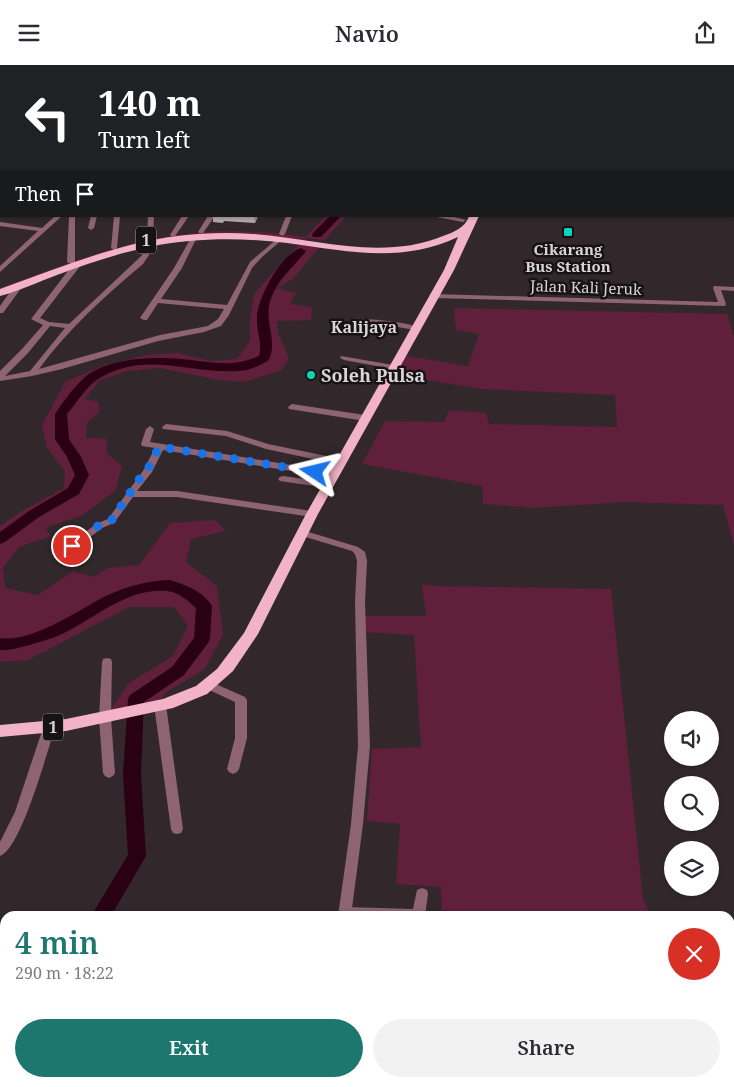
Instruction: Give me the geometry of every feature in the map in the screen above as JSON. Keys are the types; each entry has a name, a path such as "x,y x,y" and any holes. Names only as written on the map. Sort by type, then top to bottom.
{"highway":[{"name":"1","path":"354,247 409,245 441,235 464,222 472,223 474,217"},
{"name":"1","path":"0,288 173,235 281,237 390,252 420,248 436,243 464,222"},
{"name":"1","path":"0,731 49,728 159,706 188,696 209,685 234,661 243,648 312,514 365,417 449,270 463,241 464,222"},
{"name":"1","path":"0,293 114,248 198,235"},
{"name":"1","path":"436,243 458,248"}],"street":[{"path":"0,270 58,217"},
{"path":"71,326 48,324 35,319 74,264 72,217"},
{"path":"91,228 94,217"},
{"path":"114,248 117,217"},
{"path":"32,374 40,361 71,326 140,262 145,255 149,242 151,217"},
{"path":"173,235 185,217"},
{"path":"144,318 211,217"},
{"path":"0,378 32,374 156,339 216,325 220,322 250,267 261,254 281,237 289,217"},
{"path":"439,217 464,222"},
{"path":"0,224 42,230"},
{"path":"0,311 18,287"},
{"name":"Jalan Kali Jeruk","path":"433,296 722,304 717,288 734,289"},
{"path":"155,301 228,307"},
{"path":"356,321 392,324 415,329"},
{"path":"0,378 48,324"},
{"path":"344,358 394,367"},
{"path":"292,407 365,417"},
{"path":"166,427 227,434 266,446 341,462"},
{"path":"150,429 145,443 331,480"},
{"path":"72,546 98,526 111,521 140,478 145,475 153,457 161,447"},
{"path":"283,479 331,480"},
{"path":"130,494 178,494 312,514"},
{"path":"302,533 355,549 360,553 362,561 360,602 364,746 357,824 346,911"},
{"path":"107,662 106,717 109,773"},
{"path":"209,685 241,700 241,738 232,769"},
{"path":"159,706 177,829"},
{"path":"0,852 9,839 32,782 49,728"},
{"path":"420,911 422,894"}],"shaded area":[{"path":"324,217 345,217 325,240 306,238 302,242 321,245 293,279 277,288 296,293 290,304 312,307 311,320 277,321 278,333 289,358 282,370 244,382 219,380 160,368 127,371 100,380 85,399 99,402 99,412 87,423 86,438 107,439 106,453 122,466 115,491 83,515 45,528 51,536 19,547 3,568 5,588 38,595 73,571 94,577 108,568 139,565 170,523 215,520 226,531 191,539 186,562 217,586 223,634 205,669 165,693 160,705 105,718 129,683 173,656 188,626 174,607 129,607 28,660 0,662 0,526 22,511 64,488 65,471 47,448 42,425 65,382 104,365 147,355 177,353 211,361 237,359 250,341 250,320 254,294 301,242 194,237 129,249 0,293 0,288 106,251 189,233 239,231 306,237"},
{"path":"454,308 727,314 734,336 734,546 723,505 625,502 534,508 483,504 482,486 362,464 385,421 444,422 449,410 486,413 489,424 617,427 615,395 482,389 390,374 400,355 468,366 479,334 456,330"},
{"path":"422,584 435,586 611,589 643,899 649,911 442,911 441,887 396,884 400,824 367,821 372,749 421,747 414,635 364,632 362,616 426,616"}],"waterway":[{"path":"317,235 335,217"},
{"path":"0,539 34,514 74,491 82,475 74,457 62,439 61,414 89,380 110,369 139,362 163,360 225,368 247,366 264,358 267,345 262,316 267,295 278,276 301,251"},
{"path":"0,644 7,645 53,632 112,599 151,586 170,586 187,592 204,606 202,639 178,671 136,699 132,774 137,856 104,911"}],"place":[{"name":"Cikarang Bus Station","path":"568,232"},
{"name":"Soleh Pulsa","path":"311,375"}],"district":[{"name":"Kalijaya","path":"364,327"}],"route":[{"path":"72,546 98,526 111,521 140,478 145,475 153,457 161,447 315,472"}]}
